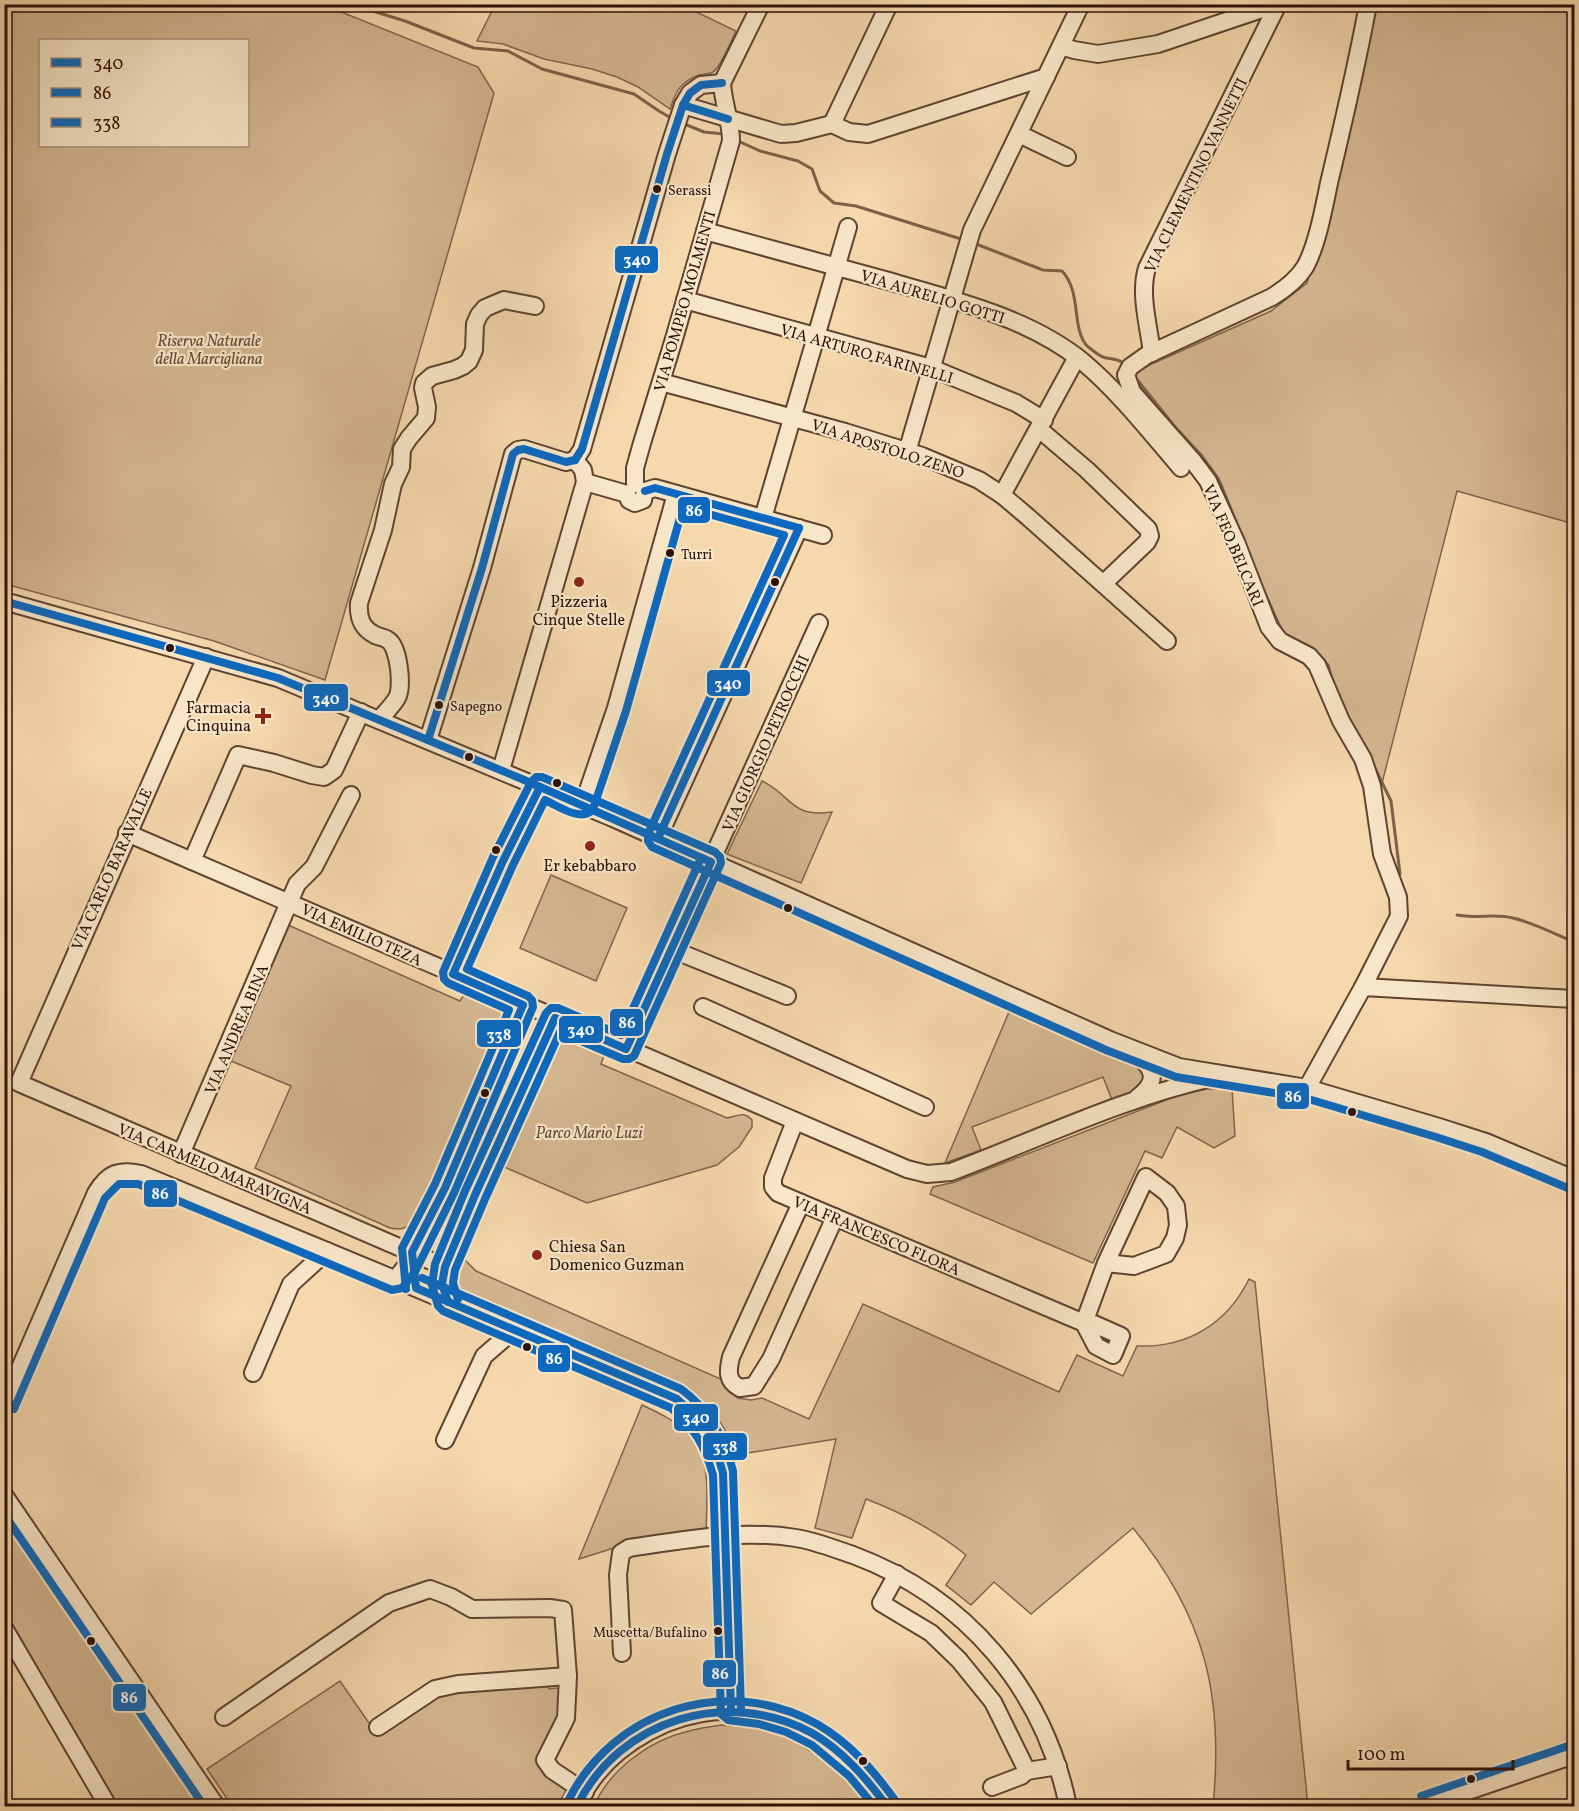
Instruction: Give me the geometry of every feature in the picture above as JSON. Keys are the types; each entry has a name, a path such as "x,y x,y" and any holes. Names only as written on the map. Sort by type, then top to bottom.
{"street":[{"path":"428,740 479,579 513,454 524,449 566,462 575,460 581,451 681,110 690,93 701,85 722,83 761,4"},
{"path":"832,124 889,4"},
{"path":"907,452 972,230 1081,4"},
{"path":"1061,46 1098,54 1158,44 1278,4"},
{"name":"VIA CLEMENTINO VANNETTI","path":"1152,353 1144,288 1147,268 1278,4"},
{"path":"1130,399 1127,372 1130,368 1152,353 1272,297 1296,280 1307,265 1326,198 1358,61 1368,4"},
{"path":"681,110 728,119 781,134 796,133 832,124 849,132 868,134 1046,77"},
{"name":"VIA POMPEO MOLMENTI","path":"636,490 635,468 731,141 722,83"},
{"path":"1018,134 1067,157"},
{"path":"763,518 848,227"},
{"name":"VIA AURELIO GOTTI","path":"705,231 953,299 1018,324 1077,357 1130,399 1181,468"},
{"path":"379,720 399,693 401,684 392,644 387,639 370,632 362,624 359,616 359,603 383,530 393,484 401,467 402,449 408,438 426,418 424,383 432,376 454,370 469,360 474,350 475,324 485,308 504,300 535,306"},
{"name":"VIA ARTURO FARINELLI","path":"685,300 932,368 1016,403 1041,424 1148,529 1150,536 1147,542 1104,584"},
{"path":"1002,495 1077,357"},
{"name":"VIA APOSTOLO ZENO","path":"661,382 793,417 907,452 971,476 1002,495 1167,641"},
{"name":"VIA FEO BELCARI","path":"1130,399 1193,460 1208,481 1236,542 1269,627 1280,641 1309,656 1317,665 1341,721 1366,767 1372,786 1382,854 1398,897 1400,910 1398,921 1307,1088"},
{"path":"501,770 585,482 583,470 575,460"},
{"path":"585,482 636,490 655,488 823,535"},
{"path":"583,805 616,708 676,494"},
{"path":"658,838 799,528"},
{"path":"4,601 278,678 583,805 1132,1049 1179,1067 1307,1088 1486,1142 1575,1179"},
{"name":"VIA GIORGIO PETROCCHI","path":"626,1048 819,623"},
{"name":"VIA CARLO BARAVALLE","path":"19,1083 206,657"},
{"path":"192,861 238,754 312,776 324,777 334,770 361,712"},
{"path":"453,974 503,861 540,787"},
{"name":"VIA ANDREA BINA","path":"182,1154 297,884 314,867 351,795"},
{"name":"VIA EMILIO TEZA","path":"127,833 795,1121"},
{"path":"671,949 787,996"},
{"path":"1363,987 1575,999"},
{"path":"395,1280 406,1266 447,1181 524,1005"},
{"path":"703,1007 925,1107"},
{"path":"448,1302 441,1284 445,1267 555,1018"},
{"path":"1132,1049 1149,1065 1152,1076 1149,1088 1134,1100"},
{"path":"795,1121 907,1169 927,1174 951,1172 1134,1100 1190,1082 1226,1074"},
{"name":"VIA CARMELO MARAVIGNA","path":"19,1083 445,1267"},
{"path":"480,1107 482,1118 492,1124 499,1125 509,1121"},
{"name":"VIA FRANCESCO FLORA","path":"795,1121 772,1178 773,1187 778,1193 1084,1323 1107,1263"},
{"path":"4,1405 96,1193 103,1181 115,1174 127,1171 141,1174 416,1288 677,1399 706,1426 716,1443 723,1473 731,1710"},
{"path":"1146,1177 1167,1193 1176,1206 1178,1225 1175,1238 1166,1254 1134,1266 1107,1263 1146,1177"},
{"path":"447,1181 466,1183 473,1188 475,1195"},
{"path":"801,1203 730,1357 728,1375 732,1382 740,1388 754,1386 771,1359 835,1218"},
{"path":"253,1372 291,1284 327,1251"},
{"path":"412,1252 416,1288"},
{"path":"416,1288 434,1280 445,1267"},
{"path":"445,1440 484,1356 514,1330"},
{"path":"4,1495 216,1806"},
{"path":"622,1653 618,1575 621,1552 629,1548 725,1534 797,1538 848,1553 914,1583 960,1616 984,1639 1028,1701 1050,1743 1068,1806"},
{"path":"897,1574 881,1603 931,1633 959,1660 993,1702 1027,1772"},
{"path":"224,1718 389,1603 430,1589 451,1597 472,1609 550,1608 563,1610 568,1676 566,1718 545,1760 581,1799 601,1769 614,1755 642,1735 686,1716 707,1711 731,1710 781,1719 808,1731 856,1769 887,1806"},
{"path":"4,1628 108,1806"},
{"path":"378,1727 435,1689 458,1684 568,1676"},
{"path":"1424,1806 1575,1755"},
{"path":"992,1787 1027,1772 1058,1766"}],"green space":[{"path":"515,4 682,5 736,31 716,69 683,84 670,109 638,87 617,77 544,59 503,44 477,41 495,5 511,11"},
{"name":"Riserva Naturale della Marcigliana","path":"4,5 324,5 478,67 494,93 325,680 214,641 5,584"},
{"path":"1369,5 1574,5 1574,524 1457,491 1381,787 1352,735 1332,686 1280,638 1239,541 1135,386 1136,371 1271,311 1307,283"},
{"path":"762,781 800,809 818,813 832,812 801,883 727,854"},
{"path":"551,875 627,908 596,981 520,948"},
{"path":"288,925 460,1001 467,990 496,1004 504,1015 502,1033 414,1221 406,1227 390,1228 255,1168 291,1086 231,1061"},
{"path":"1009,1012 1139,1064 1146,1079 1139,1089 1112,1100 1103,1077 972,1127 981,1150 945,1163"},
{"name":"Parco Mario Luzi","path":"567,1038 577,1040 605,1053 601,1064 727,1118 746,1116 752,1120 752,1127 739,1147 717,1165 587,1203 502,1166 554,1045"},
{"path":"1207,1089 1232,1089 1235,1136 1214,1148 1177,1127 1162,1158 1145,1151 1093,1263 930,1194 933,1187 955,1182 1179,1095"},
{"path":"464,1249 465,1260 476,1271 723,1380 731,1393 738,1398 751,1400 762,1398 809,1419 863,1304 1059,1392 1077,1355 1123,1376 1137,1346 1172,1343 1204,1330 1229,1309 1249,1279 1255,1282 1308,1806 1213,1806 1216,1766 1215,1728 1212,1692 1204,1658 1193,1625 1177,1593 1158,1561 1133,1528 1031,1614 994,1582 971,1605 946,1585 966,1555 906,1516 866,1499 852,1538 815,1528 836,1439 735,1455 721,1423 714,1414 698,1399 678,1386 457,1291 452,1276"},
{"path":"642,1405 682,1428 696,1442 705,1467 707,1481 706,1536 649,1537 579,1559"},
{"path":"4,1513 202,1806 117,1806 5,1613"},
{"path":"547,1676 549,1689 566,1687 565,1722 537,1759 544,1774 567,1789 557,1806 232,1806 207,1769 340,1681 369,1723 434,1681"},
{"path":"721,1725 766,1730 792,1740 817,1755 842,1775 869,1806 594,1806 610,1780 621,1768 646,1749 674,1735"}],"waterway":[{"path":"350,4 405,21 474,48 508,51 542,69 634,94 673,119"},
{"path":"682,123 704,132 724,134"},
{"path":"736,140 760,151 798,161 812,169 820,191 834,203 856,206 961,239"},
{"path":"976,244 1043,270 1062,271 1072,289 1079,330 1087,346 1101,356 1119,360 1124,364"},
{"path":"1134,376 1201,455 1219,480 1237,524"},
{"path":"1263,589 1281,629"},
{"path":"1316,653 1328,665 1333,683"},
{"path":"1373,764 1391,801 1400,874"},
{"path":"1457,915 1513,918 1574,942"}],"transit line":[{"name":"340","path":"575,460 582,449 683,105 690,93 701,85 722,83"},
{"name":"340","path":"683,105 728,119"},
{"name":"340","path":"428,740 482,568 513,454 524,449 566,462 575,460"},
{"name":"340","path":"645,491 655,488 799,528"},
{"name":"86","path":"14,1409 105,1198 119,1184 138,1184 392,1290 402,1288 415,1272 454,1193 533,1007 532,1000 528,996 467,969 513,865 545,800 576,814 588,813 593,809 626,711 683,507 784,535 648,834 648,841 652,847 1106,1050 1176,1077 1305,1098 1482,1152 1570,1189"},
{"name":"340","path":"658,838 799,528"},
{"name":"340","path":"4,601 278,678 522,779 711,862 626,1049 555,1018 445,1267 442,1284 448,1302"},
{"name":"338","path":"406,1289 402,1248 435,1184 509,1010 448,983 444,979 443,972 493,857 531,782 536,777 542,777 715,852 720,857 721,863 634,1056 623,1059 560,1032 455,1270 453,1283 458,1299"},
{"name":"340","path":"540,787 503,861 453,974 523,1005 445,1188 412,1252 416,1288 677,1399 694,1415 707,1432 716,1450 723,1473 731,1710"},
{"name":"86","path":"701,858 621,1035 558,1008 551,1008 546,1013 465,1191 435,1264 432,1285 438,1306 443,1311 671,1408 686,1423 698,1438 713,1475 721,1714 728,1720 759,1724 786,1732 812,1745 849,1776 874,1806"},
{"name":"338","path":"422,1278 681,1389 708,1415 726,1447 733,1471 741,1710"},
{"name":"86","path":"4,1514 204,1806"},
{"name":"338","path":"568,1801 588,1769 614,1743 643,1723 676,1709 711,1702 747,1702 782,1709 817,1724 829,1731 860,1758 895,1800"},
{"name":"340","path":"577,1806 596,1776 620,1751 648,1733 679,1720 712,1713 745,1713 779,1719 812,1733 834,1748 853,1766 887,1806"},
{"name":"338","path":"1421,1796 1571,1745"}],"place":[{"name":"Serassi","path":"657,189"},
{"name":"Turri","path":"670,553"},
{"name":"Pizzeria Cinque Stelle","path":"579,582"},
{"name":"Sapegno","path":"439,705"},
{"name":"Farmacia Cinquina","path":"263,716"},
{"name":"Er kebabbaro","path":"590,846"},
{"name":"Chiesa San Domenico Guzman","path":"537,1255"},
{"name":"Muscetta/Bufalino","path":"718,1631"}]}
